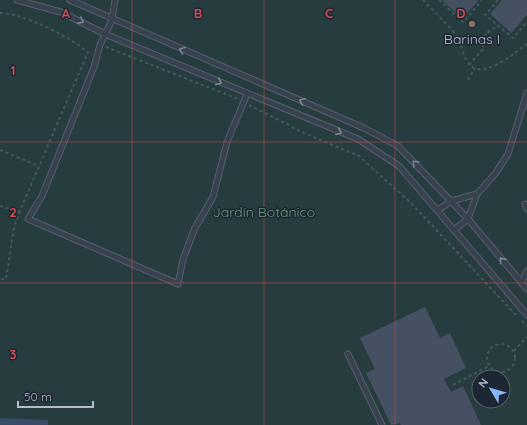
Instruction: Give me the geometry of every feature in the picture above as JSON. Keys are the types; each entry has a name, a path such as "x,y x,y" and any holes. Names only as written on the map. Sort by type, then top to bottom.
{"lane":[{"path":"17,0 61,12 105,34 358,139 399,166 527,315"},
{"path":"70,0 112,20 377,135 398,146 468,218 527,289"},
{"path":"115,0 112,20 100,45 94,67 42,196 28,219 178,284 183,258 195,228 213,197 227,142 247,94"},
{"path":"454,230 468,218 477,194 495,174 508,154 527,93"},
{"path":"438,210 450,200 477,194"},
{"path":"521,283 527,271"},
{"path":"348,354 382,425"}],"path":[{"path":"423,0 458,38 469,65 475,68 483,70 491,67 527,44"},
{"path":"439,0 463,22 482,0"},
{"path":"498,0 485,15 497,26 513,38 527,22"},
{"path":"0,14 23,18 73,40 88,52 14,227 6,279 0,279"},
{"path":"469,65 484,48 480,41 487,33 497,26"},
{"path":"100,45 243,102 304,133 359,156 411,203 496,296 527,326"},
{"path":"468,80 475,68"},
{"path":"0,150 39,166"},
{"path":"0,206 20,212"},
{"path":"514,351 504,344 494,346 490,349 487,356 489,366 498,372 508,371 514,363 514,351 527,337"},
{"path":"453,385 489,366"}],"green space":[{"name":"Jardín Botánico","path":"0,0 527,0 527,425 0,425"}],"water":[{"path":"0,418 48,420 48,425 0,425"}],"building":[{"path":"442,0 479,0 462,19"},
{"path":"502,0 527,0 527,15 511,33 490,14"},
{"path":"425,307 440,338 450,333 466,368 444,379 451,392 463,386 471,403 471,409 474,409 481,425 401,425 400,423 391,425 366,373 375,369 360,338"}],"place":[{"name":"Barinas I","path":"472,24"}]}
